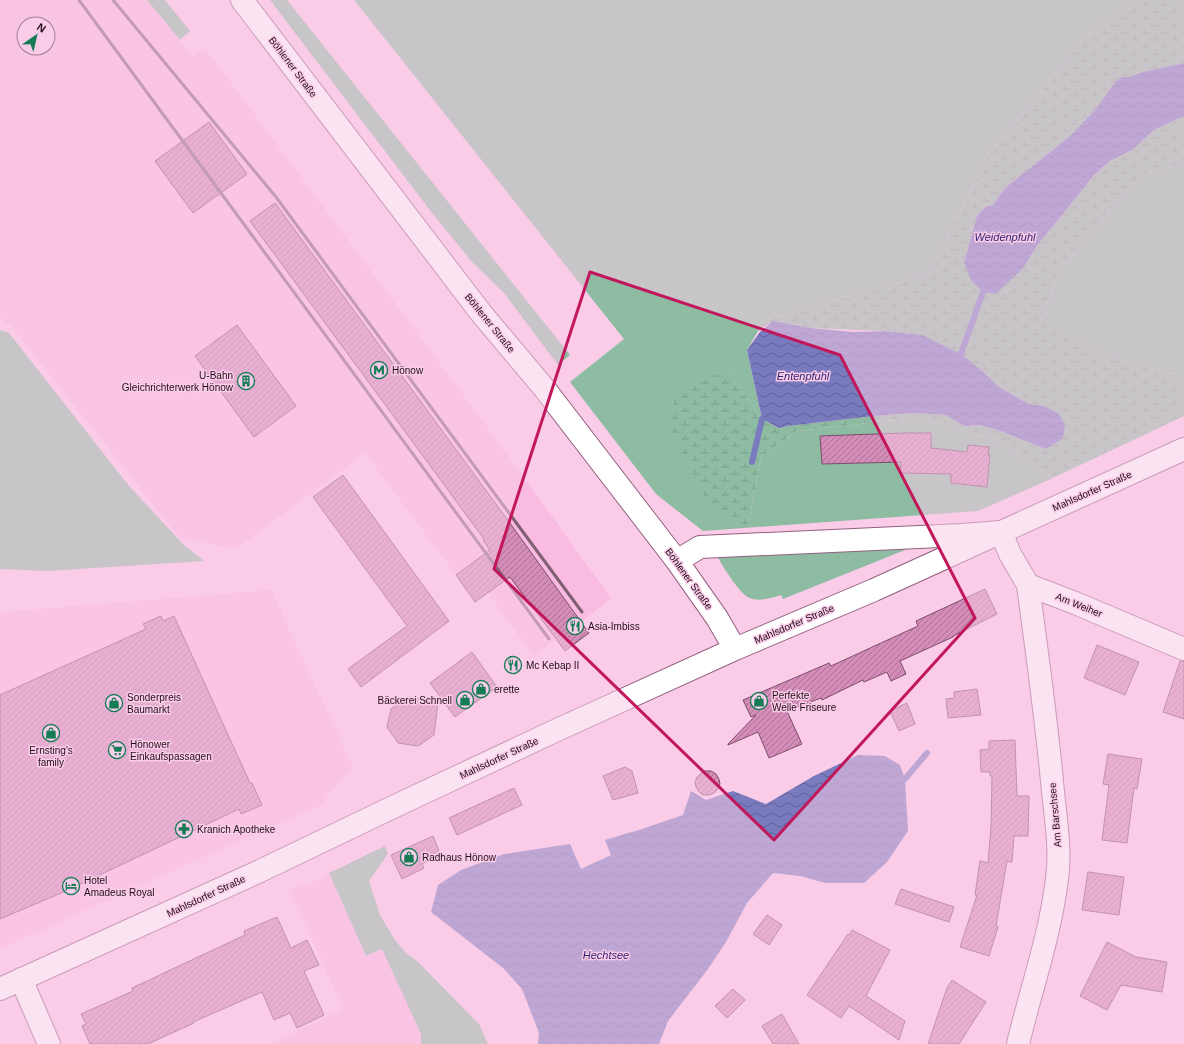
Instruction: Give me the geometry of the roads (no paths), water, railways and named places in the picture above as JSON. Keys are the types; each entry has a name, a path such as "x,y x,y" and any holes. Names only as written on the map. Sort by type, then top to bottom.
{"street":[{"name":"Böhlener Straße","path":"242,0 481,313 544,388 676,561 717,618 735,649"},
{"name":"Mahlsdorfer Straße","path":"0,989 260,871 391,808 735,649 874,590 1184,449"},
{"name":"Mahlsdorfer Straße","path":"676,561 700,547 1001,532"},
{"path":"1001,532 1010,554 1028,585"},
{"name":"Am Weiher","path":"1028,585 1184,649"},
{"name":"Am Barschsee","path":"1017,1043 1045,946 1058,878 1058,853 1049,748 1028,585"},
{"path":"21,979 49,1044"}],"water":[{"name":"Weidenpfuhl","path":"1184,63 1184,116 1154,130 1132,150 1110,161 1093,176 1036,247 1024,267 996,294 983,292 971,280 964,263 977,216 985,207 993,205 1004,189 1070,136 1095,110 1115,82 1121,77 1130,77 1143,72"},
{"name":"Entenpfuhl","path":"773,321 810,328 854,332 885,331 922,335 961,354 999,387 1029,404 1044,406 1059,414 1065,425 1063,438 1046,449 981,425 964,426 946,415 913,413 874,416 779,428 762,419 747,350 760,332"},
{"name":"Hechtsee","path":"858,755 885,756 900,765 905,779 908,831 887,862 864,883 825,883 800,876 773,873 747,903 726,942 708,969 668,1021 659,1044 538,1044 539,1033 522,989 503,968 431,912 438,885 461,870 504,854 570,844 581,869 611,855 605,840 683,815 691,791 706,800 733,791 766,804 814,776"}],"waterway":[{"path":"961,354 983,292"},
{"path":"752,462 762,419"},
{"path":"905,779 927,753"}],"railway":[{"path":"79,0 549,639"},
{"path":"113,0 276,197 582,612"}],"place":[{"name":"Hönow","path":"379,370"},
{"name":"U-Bahn Gleichrichterwerk Hönow","path":"246,381"},
{"name":"Asia-Imbiss","path":"575,626"},
{"name":"Mc Kebap II","path":"513,665"},
{"name":"erette","path":"481,689"},
{"name":"Bäckerei Schnell","path":"465,700"},
{"name":"Perfekte Welle Friseure","path":"759,701"},
{"name":"Sonderpreis Baumarkt","path":"114,703"},
{"name":"Ernsting's family","path":"51,733"},
{"name":"Hönower Einkaufspassagen","path":"117,750"},
{"name":"Kranich Apotheke","path":"184,829"},
{"name":"Radhaus Hönow","path":"409,857"},
{"name":"Hotel Amadeus Royal","path":"71,886"}]}
